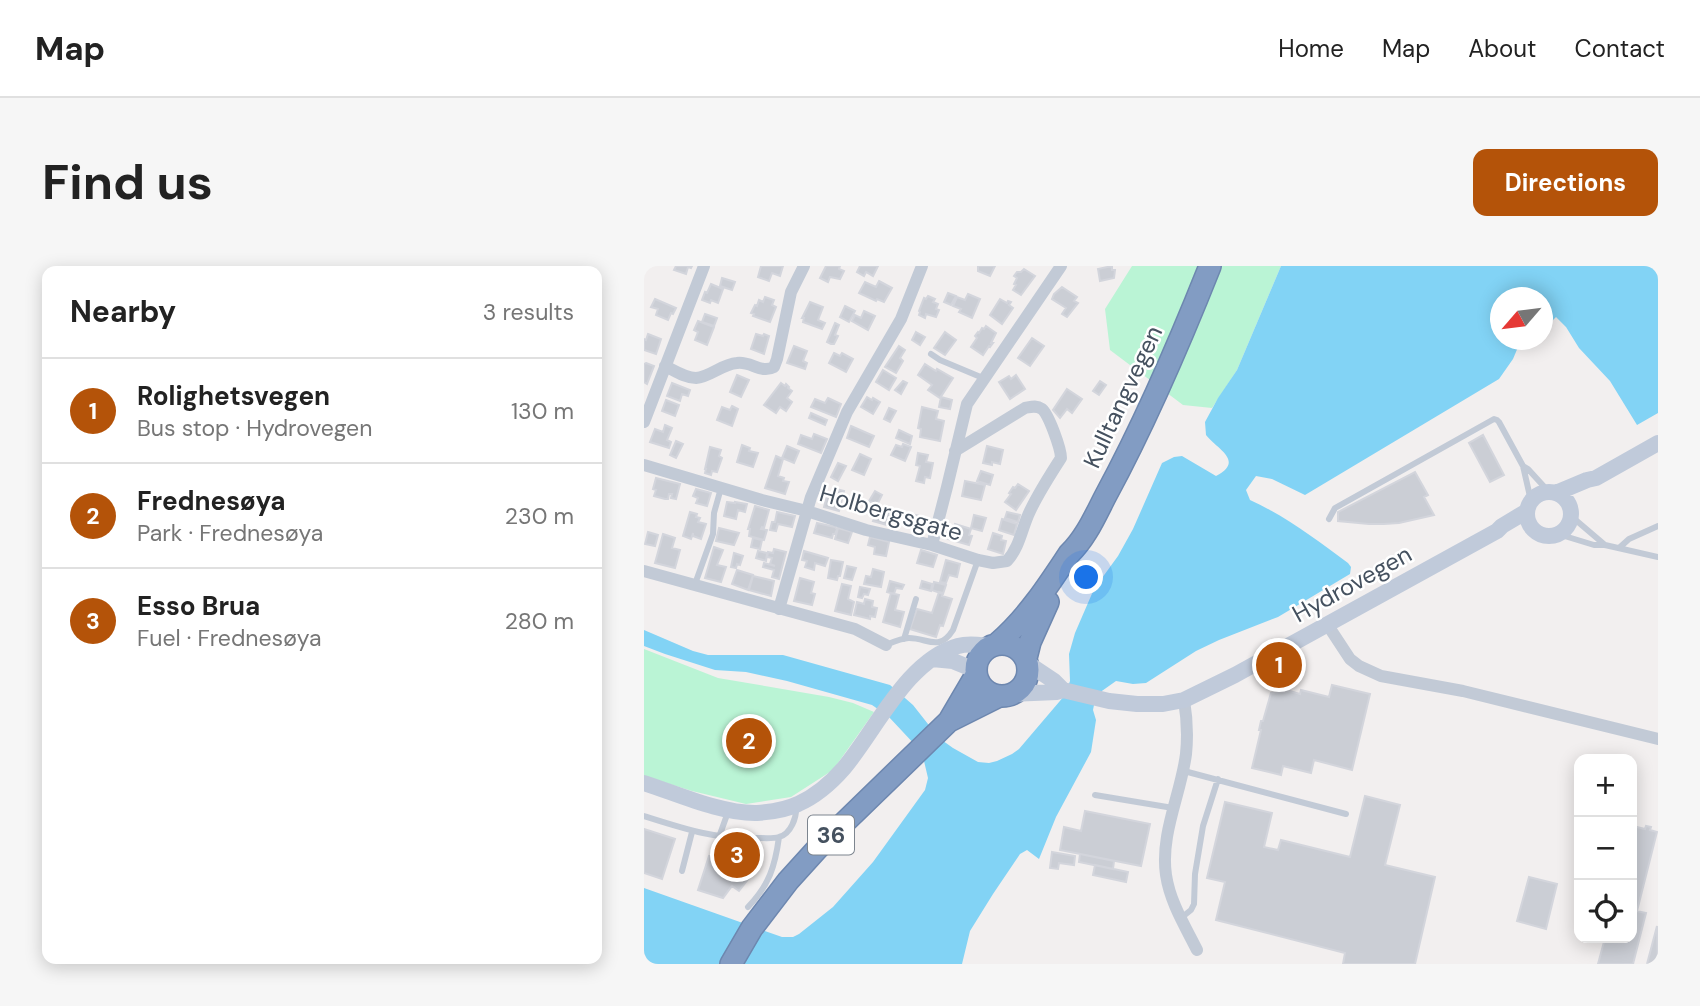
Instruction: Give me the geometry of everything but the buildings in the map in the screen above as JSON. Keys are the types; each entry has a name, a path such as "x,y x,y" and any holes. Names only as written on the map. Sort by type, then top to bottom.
{"highway":[{"name":"Kulltangvegen","path":"994,645 1029,612 1076,547 1116,477 1161,383 1210,266"},
{"name":"Kulltangvegen","path":"1027,661 1038,620 1074,556 1076,547"},
{"path":"994,645 1006,643 1014,646 1027,661"},
{"name":"36","path":"731,964 759,918 788,881 826,840 949,721 976,673 979,656 994,645"},
{"name":"36","path":"949,721 1024,684 1028,670 1027,661"},
{"path":"976,673 984,690 991,694 1006,695"}],"street":[{"path":"644,422 704,266"},
{"path":"665,366 684,376 698,378 733,363 746,363 764,370 774,367 791,292 804,266"},
{"path":"779,610 811,497 847,412 901,320 922,266"},
{"path":"932,545 967,404 1060,266"},
{"name":"Holbergsgate","path":"644,465 978,560 993,563 1007,561 1013,555 1028,513 1061,458 1061,450 1045,412 1041,408 1025,408 955,451"},
{"path":"1596,478 1570,511 1567,527 1558,534 1544,535 1532,527 1528,520 1529,506 1539,494 1596,478 1658,443"},
{"path":"1553,492 1564,498 1570,511"},
{"name":"Hydrovegen","path":"1063,690 1109,701 1137,704 1163,704 1184,700 1217,685 1497,531 1529,506"},
{"name":"Hydrovegen","path":"1497,531 1503,534 1532,527"},
{"path":"644,571 855,629 886,645"},
{"path":"1327,624 1350,659 1371,673 1463,691 1658,739"},
{"path":"644,783 728,810 758,813 796,806 815,795 844,768 916,671 957,646 994,645"},
{"path":"933,659 953,661 976,673"},
{"path":"1006,695 1063,690 1027,661"},
{"path":"1184,700 1186,755 1166,845 1166,873 1169,890 1197,950"}],"lane":[{"path":"931,354 983,379"},
{"path":"1329,519 1335,508 1494,419 1499,422 1523,466 1529,506"},
{"path":"1523,466 1553,492"},
{"path":"695,584 713,534 714,513 721,488"},
{"path":"1570,511 1605,545"},
{"path":"1619,548 1629,539 1658,526"},
{"path":"1558,534 1594,545 1658,557"},
{"path":"886,645 911,638 935,643 948,637 953,630 978,560"},
{"path":"904,639 916,599"},
{"path":"1182,771 1346,814"},
{"path":"1181,918 1194,904 1195,874 1203,826 1218,779"},
{"path":"1095,795 1173,808"},
{"path":"644,816 692,832 719,837 779,838 791,826 796,806"},
{"path":"719,837 728,810"},
{"path":"682,871 692,832"},
{"path":"748,907 763,891 774,865 779,838"}],"green space":[{"path":"1132,266 1281,266 1237,370 1212,408 1183,405 1110,350 1105,309"},
{"path":"644,649 718,678 829,697 874,712 833,770 791,797 746,804 692,791 644,776"}],"water":[{"path":"1281,266 1658,266 1658,413 1637,425 1610,381 1579,348 1566,327 1556,317 1553,320 1553,287 1490,287 1490,350 1517,350 1499,379 1305,495 1272,479 1256,476 1246,490 1250,500 1288,521 1336,554 1351,567 1350,574 1278,617 1196,651 1146,683 1116,681 1099,693 1093,710 1096,720 1091,752 1056,817 1039,859 1027,850 1020,854 970,931 962,964 644,964 644,888 782,937 793,937 833,907 873,862 925,790 928,778 917,747 888,716 872,705 787,681 746,672 715,670 665,654 644,646 644,630 708,655 783,655 890,685 913,705 939,738 953,748 978,762 997,761 1019,749 1065,695 1070,681 1069,654 1075,633 1094,589 1118,556 1133,529 1162,463 1182,456 1216,476 1228,465 1226,455 1206,435 1205,422 1237,370"}],"place":[{"name":"Rolighetsvegen","path":"1279,665"},
{"name":"Frednesøya","path":"749,741"},
{"name":"Esso Brua","path":"737,855"}]}
